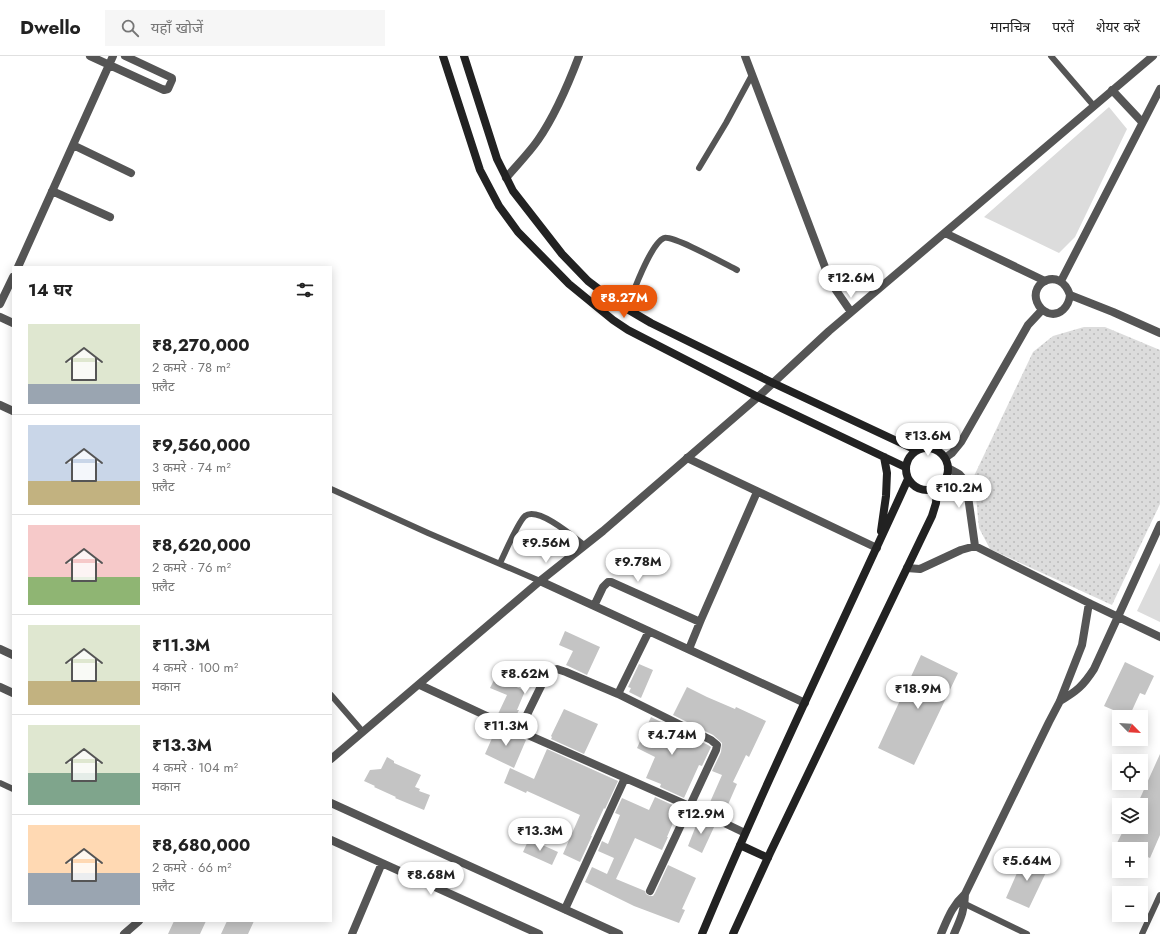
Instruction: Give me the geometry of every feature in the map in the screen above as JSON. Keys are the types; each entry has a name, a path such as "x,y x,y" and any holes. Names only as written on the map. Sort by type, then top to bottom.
{"main road":[{"path":"443,56 480,170 499,206 518,232 569,284 613,320 628,330 758,397 905,467"},
{"path":"464,56 497,159 513,191 562,254 588,281 617,303 650,323 916,450"},
{"path":"929,447 936,449 945,458 948,473 945,479 937,487 931,490 918,488 908,479 905,467 907,460 916,450 929,447"},
{"path":"880,540 886,496 887,473 884,457"},
{"path":"702,934 745,832 908,479"},
{"path":"733,934 932,516 936,504 937,487"},
{"path":"740,845 768,858"}],"street":[{"path":"90,56 164,90 168,89 172,80 170,76 125,56"},
{"path":"18,266 113,56"},
{"path":"506,178 530,150 548,124 559,105 579,56"},
{"path":"745,56 832,283 851,312"},
{"path":"332,758 687,458 758,397 851,312 1153,56"},
{"path":"1061,281 1160,89"},
{"path":"1112,90 1142,122"},
{"path":"73,145 131,173"},
{"path":"52,191 110,217"},
{"path":"945,233 1045,281"},
{"path":"0,304 12,279"},
{"path":"1056,279 1066,285 1070,295 1070,300 1064,310 1052,314 1042,310 1038,305 1036,300 1037,288 1045,281 1056,279"},
{"path":"1070,295 1160,333"},
{"path":"945,458 952,453 961,442 1020,338 1028,325 1042,310"},
{"path":"0,317 12,323"},
{"path":"0,405 12,411"},
{"path":"687,458 877,548"},
{"path":"948,468 959,474 966,482 975,546"},
{"path":"689,649 757,492"},
{"path":"1060,702 1074,693 1085,682 1094,669 1160,525"},
{"path":"906,568 920,569 961,550 975,546 1088,603 1160,637"},
{"path":"540,581 805,703"},
{"path":"594,606 603,587 608,582 611,582 700,622"},
{"path":"941,934 954,907 961,903 1060,702 1082,645 1088,603"},
{"path":"618,694 649,631"},
{"path":"0,649 12,655"},
{"path":"519,731 546,676 550,671 557,669 618,694 714,742 716,745 716,750 650,891"},
{"path":"420,685 745,832"},
{"path":"0,687 12,693"},
{"path":"565,909 625,778"},
{"path":"332,803 619,934"},
{"path":"332,840 538,934"},
{"path":"352,934 382,863"},
{"path":"954,934 964,911 961,903"},
{"path":"124,934 138,922"}],"lane":[{"path":"1051,56 1094,106"},
{"path":"699,168 752,75"},
{"path":"627,309 648,259 656,244 664,238 670,238 686,244 737,270"},
{"path":"332,489 540,581"},
{"path":"500,563 520,524 526,516 531,514 558,524 584,545"},
{"path":"332,696 363,732"},
{"path":"0,783 12,789"},
{"path":"1142,934 1160,895"},
{"path":"961,903 1027,934"}],"shaded area":[{"path":"1109,107 1127,129 1075,237 1059,253 984,217"},
{"path":"1084,327 1105,327 1160,350 1160,504 1112,605 990,549 979,528 974,476 1033,352 1053,336"},
{"path":"1160,563 1160,622 1137,611"}],"building":[{"path":"565,631 600,647 587,675 566,665 573,651 559,645"},
{"path":"921,655 958,673 914,765 878,748"},
{"path":"1125,662 1154,676 1145,695 1140,693 1132,710 1113,710 1104,706"},
{"path":"639,664 653,670 641,698 629,692 631,688 628,687"},
{"path":"494,680 507,686 508,683 525,691 517,710 519,710 513,722 498,714 507,695 490,688"},
{"path":"687,687 707,697 735,709 736,707 766,721 749,757 746,755 733,782 737,784 723,816 707,809 722,775 712,771 721,752 722,743 713,735 673,715"},
{"path":"564,709 598,724 584,754 551,739"},
{"path":"651,717 711,747 702,766 699,765 684,798 660,787 661,784 646,778 655,757 637,748"},
{"path":"497,727 526,740 514,768 485,754"},
{"path":"547,749 618,781 605,809 604,808 580,862 563,854 580,815 527,791 526,793 504,783 510,768 534,779"},
{"path":"1160,754 1160,835 1150,858 1148,857 1148,842 1118,842 1122,834 1148,834 1148,798 1140,798 1144,790 1148,790 1148,781"},
{"path":"387,757 394,761 394,763 421,775 415,787 420,789 419,791 430,795 424,810 395,798 396,797 364,781 370,770 381,769"},
{"path":"655,797 679,808 662,850 635,838 616,879 645,891 646,894 650,896 653,896 668,865 696,878 682,909 685,910 679,923 634,906 585,882 592,867 607,874 614,858 598,851 602,841 608,844 620,815 615,813 622,798 649,810"},
{"path":"699,818 715,825 702,853 688,846"},
{"path":"529,839 558,852 552,865 523,852"},
{"path":"1025,855 1049,866 1029,908 1006,898"},
{"path":"174,922 206,922 200,934 168,934"},
{"path":"227,922 254,922 248,934 221,934"}]}
